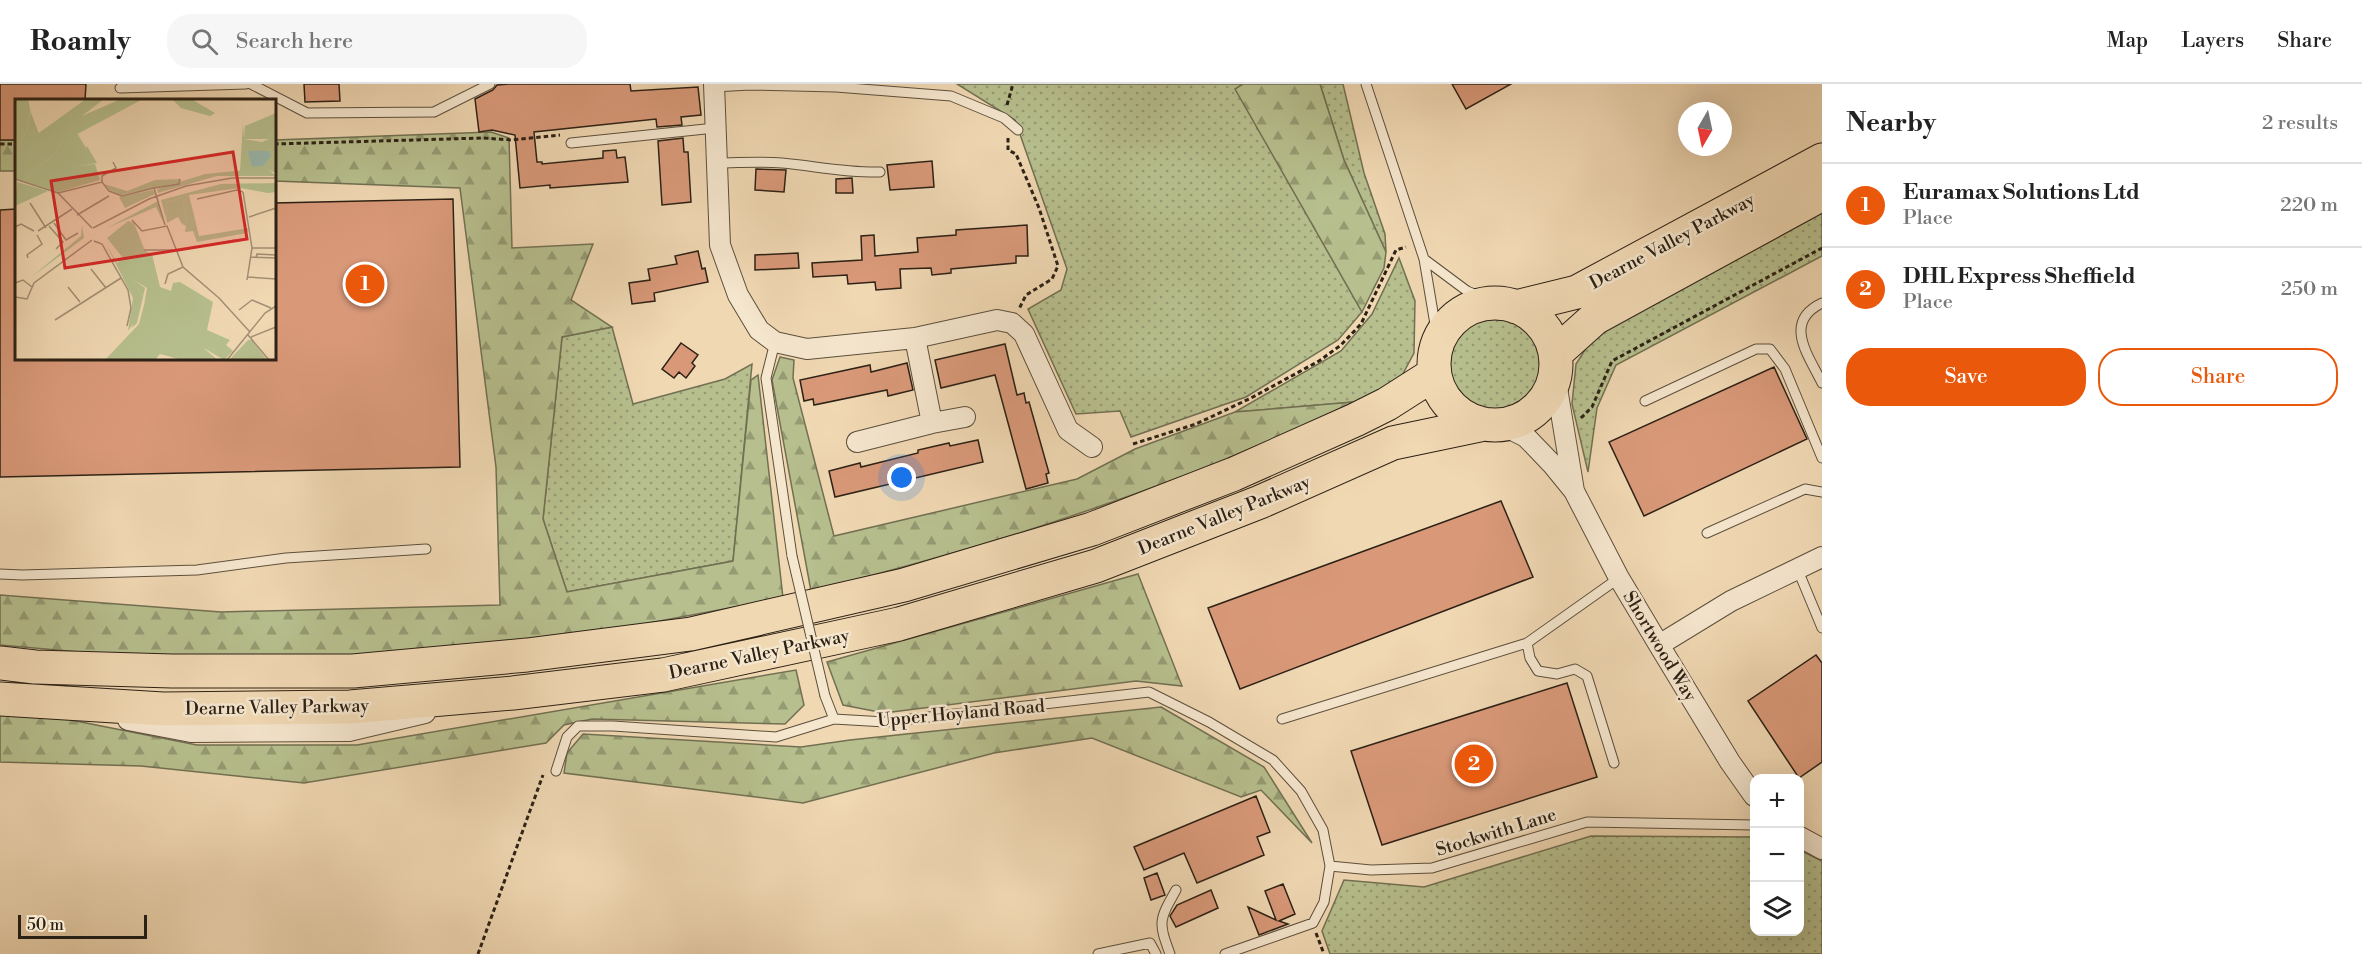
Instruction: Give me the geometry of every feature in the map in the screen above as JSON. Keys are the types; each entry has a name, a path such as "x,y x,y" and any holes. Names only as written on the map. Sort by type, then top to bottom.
{"highway":[{"name":"Dearne Valley Parkway","path":"1507,305 1577,292 1822,160"},
{"name":"Dearne Valley Parkway","path":"1555,365 1595,318 1822,194"},
{"path":"1478,305 1507,305 1530,314 1542,325 1551,339 1555,365 1548,394 1536,409 1519,420 1492,424 1468,419 1453,409 1442,395 1434,374 1438,342 1447,325 1461,313 1478,305"},
{"name":"Dearne Valley Parkway","path":"0,663 35,667 172,671 353,671 527,655 691,634 904,585 1092,529 1234,474 1355,420 1387,404 1434,374"},
{"name":"Dearne Valley Parkway","path":"0,699 163,709 350,707 513,693 663,675 899,624 1096,566 1260,502 1393,443 1492,424"}],"street":[{"path":"714,86 720,245 738,295 759,330 775,342 807,349 915,338 997,320 1012,323 1024,334 1068,430 1092,447"},
{"path":"915,338 932,423"},
{"name":"Shortwood Way","path":"1555,365 1574,491"},
{"path":"857,442 965,417"},
{"name":"Shortwood Way","path":"1492,424 1526,437 1574,491 1619,578 1730,762 1750,789"},
{"path":"1659,645 1731,600 1822,557"},
{"path":"1804,839 1822,849"}],"lane":[{"path":"120,88 246,84"},
{"path":"251,84 307,113 434,112 490,84"},
{"path":"1366,84 1425,259 1432,320 1438,342"},
{"path":"714,86 836,87 951,96 1004,118 1018,129"},
{"path":"571,138 715,128"},
{"path":"716,163 778,162 828,167 850,172 880,172"},
{"path":"1425,259 1467,291 1507,305"},
{"path":"1822,303 1802,319 1799,328 1800,338 1822,383"},
{"path":"556,771 567,737 578,726 613,726 776,737 834,719 825,696 792,556 766,378 775,342"},
{"path":"1645,401 1756,349 1770,349 1785,369 1822,458"},
{"path":"1707,533 1805,489 1822,492"},
{"path":"0,574 196,570 286,558 426,549"},
{"path":"1797,568 1822,628"},
{"path":"1282,719 1527,643 1619,578"},
{"path":"1527,643 1530,658 1538,671 1557,674 1575,669 1587,676 1614,763"},
{"name":"Upper Hoyland Road","path":"834,719 885,723 1149,692 1209,722 1273,760 1301,791 1323,830 1330,866"},
{"name":"Stockwith Lane","path":"1330,866 1371,870 1432,868 1587,822 1750,825"},
{"path":"1225,954 1313,923 1324,902 1330,866"},
{"path":"1170,954 1160,928 1163,913 1176,890"},
{"path":"1098,954 1150,943 1156,954"}],"path":[{"path":"1012,323 1026,295 1052,279 1058,266 1039,208 1016,154 1008,150 1004,118 1013,84"},
{"path":"276,144 571,138"},
{"path":"1133,444 1196,424 1251,398 1319,361 1341,345 1361,324 1396,250 1419,242"},
{"path":"1565,432 1592,407 1612,361 1822,248"},
{"path":"478,954 545,770 560,759"},
{"path":"1313,923 1324,954"}],"green space":[{"path":"957,84 1243,84 1236,89 1362,312 1338,340 1246,397 1131,437 1120,411 1076,414 1028,309 1061,290 1067,269 1015,120"},
{"path":"1243,84 1320,84 1344,160 1386,252 1384,268 1362,312 1235,89"},
{"path":"1320,84 1343,84 1364,173 1385,234 1386,252 1344,160"},
{"path":"491,132 509,138 512,248 593,244 571,300 612,327 562,337 543,519 567,592 733,561 751,380 758,375 783,598 558,640 353,655 171,660 0,645 0,595 221,612 500,605 496,467 460,188 276,181 276,140"},
{"path":"0,140 15,140 15,171 0,171"},
{"path":"1822,213 1822,256 1616,365 1597,408 1588,472 1572,404 1576,364 1592,339"},
{"path":"1399,258 1415,301 1414,353 1398,383 1354,402 1235,412 1341,351 1372,314"},
{"path":"1496,318 1514,321 1529,331 1539,346 1542,364 1539,382 1529,397 1514,407 1496,410 1478,407 1463,397 1453,382 1450,364 1453,346 1463,331 1478,321"},
{"path":"612,327 633,404 725,379 752,364 733,561 567,592 543,519 562,337"},
{"path":"780,357 794,360 793,378 834,536 1077,479 1135,449 1235,412 1354,402 1222,460 1088,511 950,554 811,591 772,380"},
{"path":"1138,574 1182,686 1136,681 884,713 843,705 827,662"},
{"path":"796,670 804,705 785,724 592,719 564,725 546,743 304,783 141,766 0,762 0,712 66,719 197,745 357,745"},
{"path":"1161,707 1264,767 1312,843 1261,790 1241,797 1092,738 994,753 803,803 564,773 567,753 583,734 801,747"},
{"path":"1591,836 1750,837 1750,936 1804,936 1804,852 1822,861 1822,954 1330,954 1322,931 1344,880 1424,887"}],"building":[{"path":"0,84 86,84 85,99 15,99 15,140 0,140"},
{"path":"304,84 339,84 340,101 305,102"},
{"path":"630,84 631,91 698,87 701,115 681,117 682,125 657,127 656,119 534,132 537,162 542,162 542,164 603,158 603,151 616,150 617,158 625,157 628,182 520,188 515,135 492,130 479,132 475,99 493,90 497,85"},
{"path":"1452,84 1511,84 1466,109"},
{"path":"683,138 684,152 688,152 691,202 662,205 658,141"},
{"path":"932,161 934,187 890,190 887,165"},
{"path":"756,169 786,170 784,192 755,190"},
{"path":"852,178 853,193 836,193 836,179"},
{"path":"453,199 460,467 0,477 0,210 15,209 15,360 276,360 276,203"},
{"path":"1027,225 1028,256 1016,256 1016,263 951,269 951,273 932,275 931,268 900,269 901,288 876,290 875,282 848,284 847,275 813,277 812,263 862,260 861,236 874,235 875,256 918,252 917,238 956,235 956,230"},
{"path":"698,251 708,282 654,293 655,301 632,304 629,283 650,280 648,269 677,264 675,256"},
{"path":"798,253 799,268 755,270 755,255"},
{"path":"681,343 698,355 692,363 695,366 686,378 679,372 674,378 662,369"},
{"path":"1005,344 1017,395 1024,393 1026,403 1029,402 1049,473 1046,474 1048,483 1026,489 995,375 941,388 935,360"},
{"path":"907,363 913,390 888,396 887,390 814,405 813,399 804,401 800,380 870,365 871,372"},
{"path":"1774,367 1807,439 1644,516 1609,442"},
{"path":"978,440 983,462 835,497 829,471 860,463 861,467 949,443 950,446"},
{"path":"1501,501 1533,577 1240,689 1208,608"},
{"path":"1816,655 1822,663 1822,762 1804,775 1796,774 1748,701"},
{"path":"1567,683 1597,777 1382,845 1351,751"},
{"path":"1256,796 1270,832 1257,837 1264,855 1197,883 1184,853 1144,870 1134,847"},
{"path":"1157,873 1165,895 1151,900 1144,878"},
{"path":"1283,884 1295,914 1279,921 1288,924 1259,935 1248,907 1276,920 1265,891"},
{"path":"1211,890 1218,908 1176,927 1170,916 1177,905"}],"place":[{"name":"Euramax Solutions Ltd","path":"365,284"},
{"name":"DHL Express Sheffield","path":"1474,764"}]}
